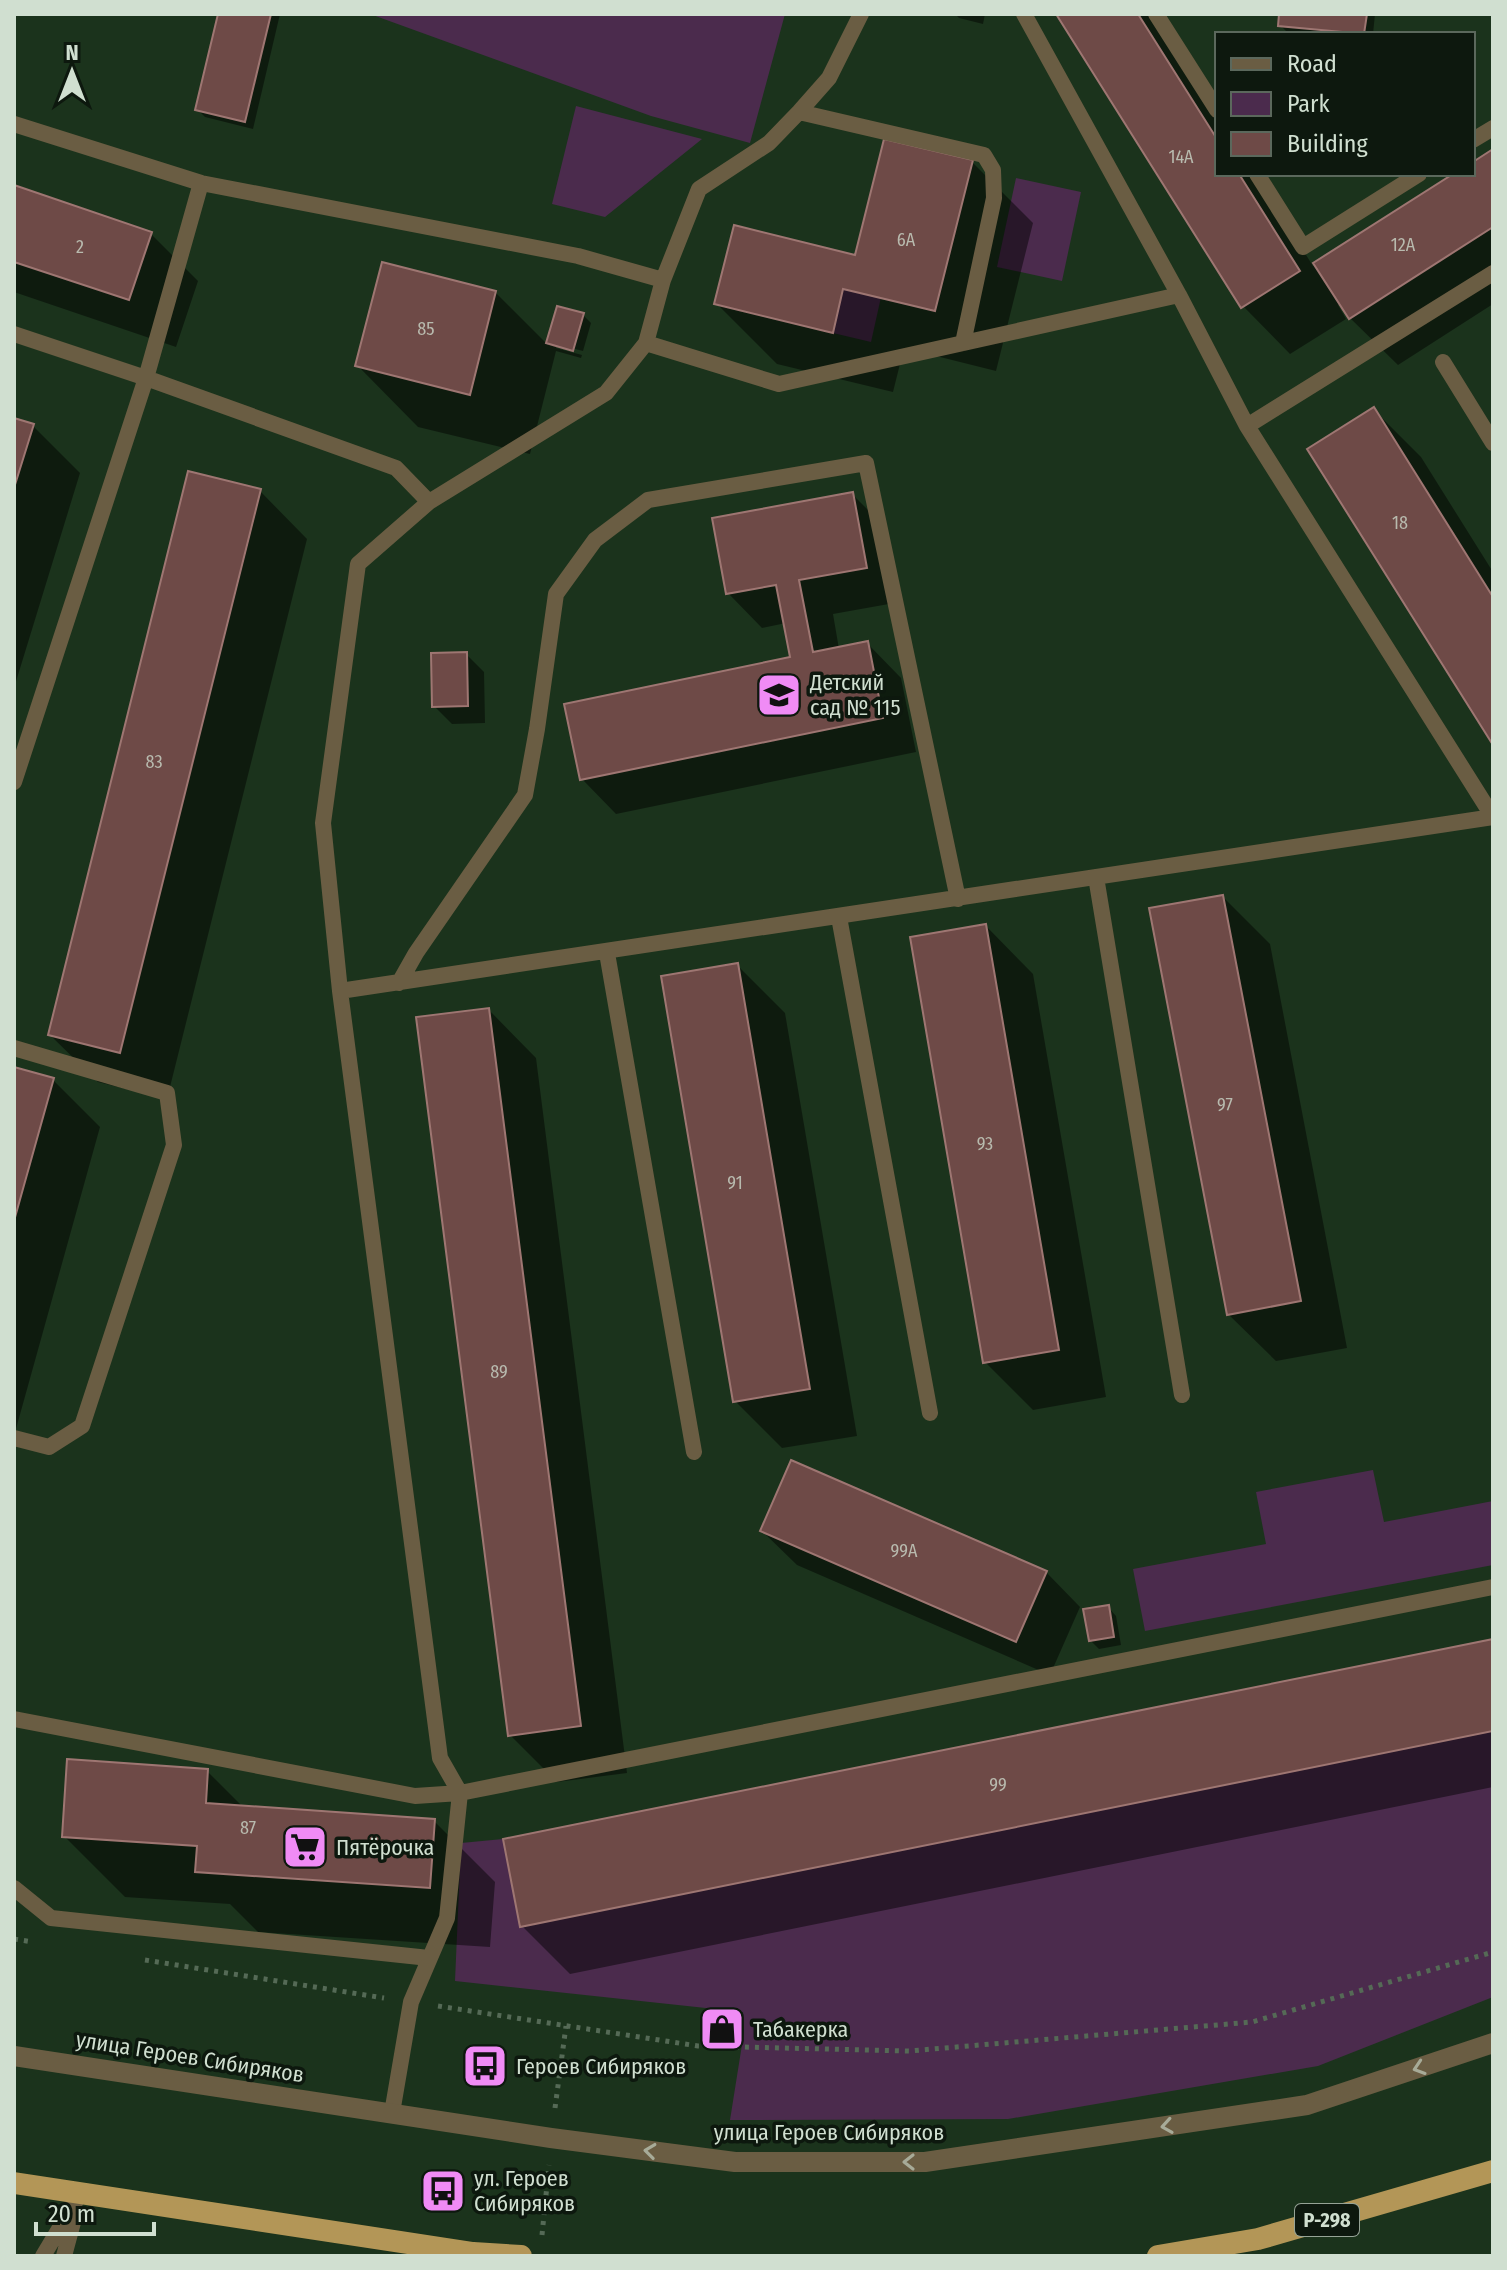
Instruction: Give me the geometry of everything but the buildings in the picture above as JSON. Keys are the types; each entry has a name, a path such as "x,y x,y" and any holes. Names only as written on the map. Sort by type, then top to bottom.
{"highway":[{"name":"Р-298","path":"1158,2256 1258,2239 1493,2171"},
{"path":"14,2183 473,2253 521,2256"}],"street":[{"name":"улица Героев Сибиряков","path":"14,2056 735,2162 925,2162 1307,2105 1493,2043"}],"lane":[{"path":"392,2113 411,2002 447,1918 460,1793 440,1758 340,991 323,823 358,564 429,502 606,393 646,343 663,280 699,189 769,143 799,112 829,78 861,14"},
{"path":"340,991 1493,817 1247,426 1179,295 1024,14"},
{"path":"1156,14 1215,107"},
{"path":"799,112 984,155 993,170 994,198 963,343"},
{"path":"14,124 201,183 578,256 663,280"},
{"path":"1475,139 1493,128"},
{"path":"1258,176 1303,247 1416,176"},
{"path":"14,782 146,378 201,183"},
{"path":"1247,426 1493,273"},
{"path":"646,343 779,384 1179,295"},
{"path":"14,334 396,468 429,502"},
{"path":"1443,362 1493,443"},
{"path":"399,983 416,953 525,795 556,594 595,540 648,500 866,463 958,899"},
{"path":"1096,877 1182,1395"},
{"path":"839,917 930,1413"},
{"path":"607,953 694,1452"},
{"path":"14,1048 167,1093 174,1145 82,1426 49,1447 14,1438"},
{"path":"14,1719 415,1796 460,1793 1493,1587"},
{"path":"14,1888 51,1918 429,1958"},
{"path":"43,2256 80,2194"},
{"path":"64,2256 80,2194"}],"path":[{"path":"14,1939 45,1944"},
{"path":"136,1958 698,2046 909,2051 1252,2022 1493,1952"}],"green space":[{"path":"370,14 785,14 750,143 651,116"},
{"path":"576,106 702,139 605,217 552,204"},
{"path":"1016,178 1081,192 1062,281 997,267"},
{"path":"843,289 881,297 871,342 833,333"},
{"path":"1373,1470 1384,1522 1493,1501 1493,1565 1145,1631 1133,1569 1266,1544 1256,1492"},
{"path":"1493,1731 1493,1997 1318,2066 1008,2119 730,2120 744,2032 743,2012 455,1981 461,1843 503,1839 521,1927"}],"place":[{"name":"Детский сад № 115","path":"779,695"},
{"name":"Пятёрочка","path":"305,1847"},
{"name":"Табакерка","path":"722,2029"},
{"name":"Героев Сибиряков","path":"485,2066"},
{"name":"ул. Героев Сибиряков","path":"443,2191"}]}
